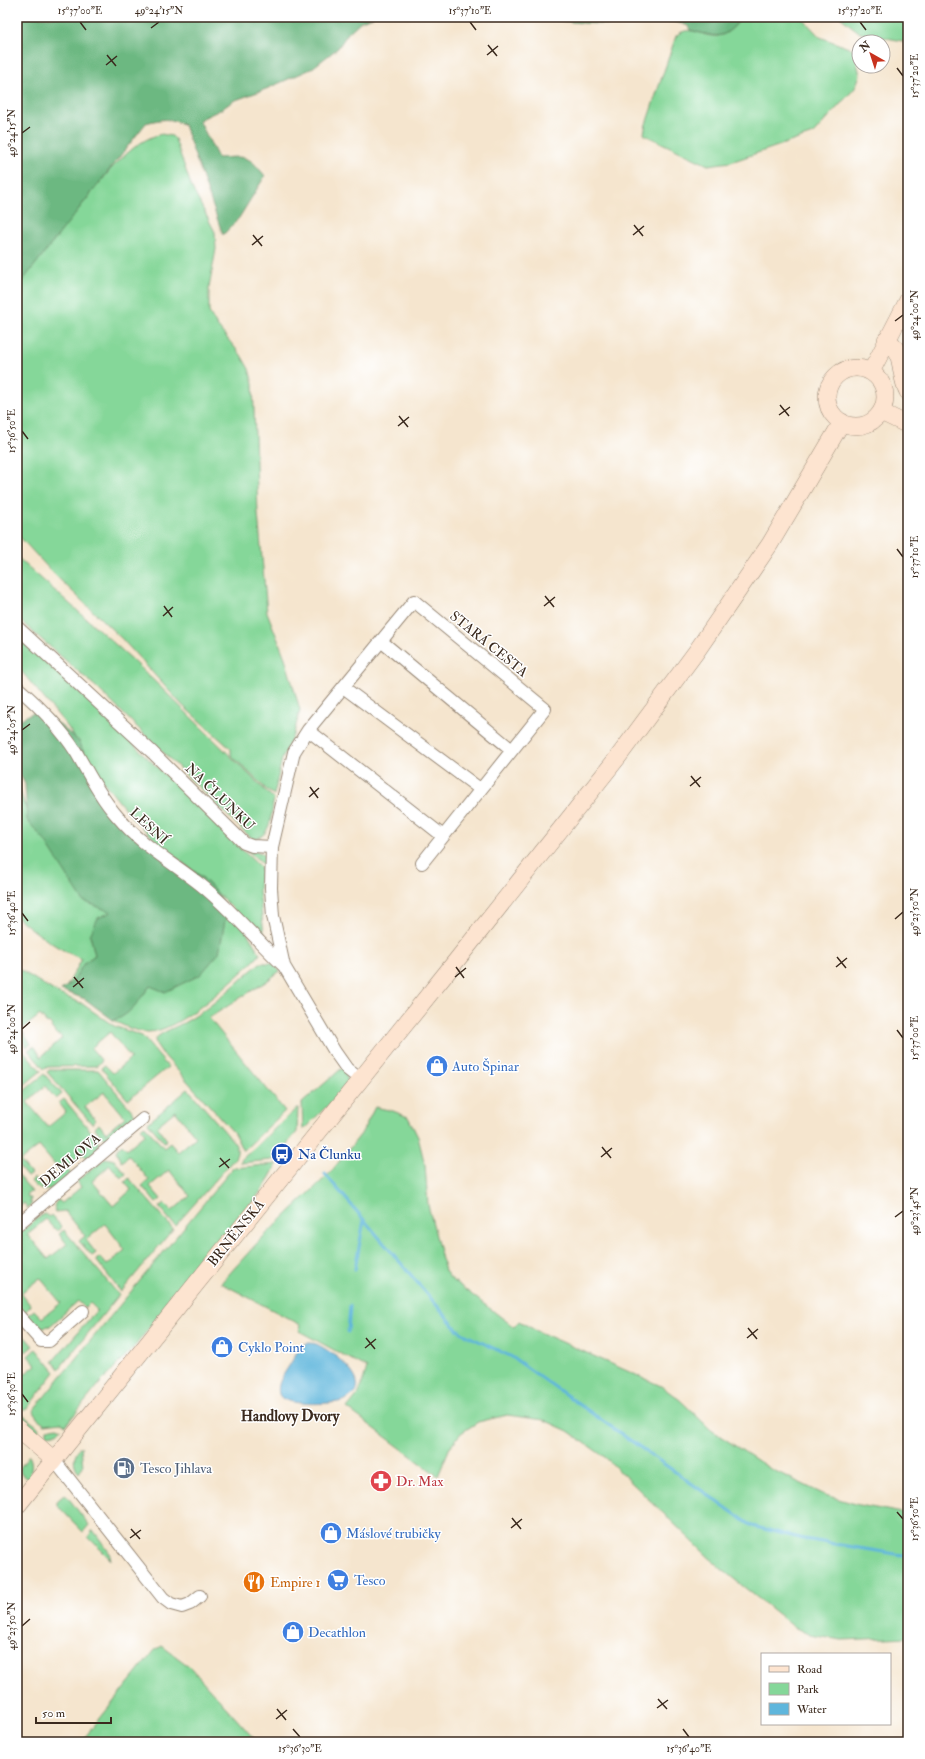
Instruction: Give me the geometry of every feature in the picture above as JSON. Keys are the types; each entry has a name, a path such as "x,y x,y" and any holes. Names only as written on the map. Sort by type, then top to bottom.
{"main road":[{"path":"870,372 908,300"},
{"path":"886,340 893,343 897,349 902,375 908,392"},
{"path":"859,368 870,372 880,381 885,394 885,403 882,412 877,418 864,425 849,425 842,422 831,410 828,398 829,386 839,374 847,370 859,368"},
{"path":"882,412 908,425"},
{"name":"BRNĚNSKÁ","path":"17,1506 456,961 618,756 696,652 770,544 842,422"},
{"path":"17,1428 54,1460"}],"street":[{"name":"STARÁ CESTA","path":"272,847 294,752 308,730 414,601 544,709 422,863"},
{"name":"NA ČLUNKU","path":"17,627 153,753 244,843 252,846 272,847"},
{"path":"381,641 512,750"},
{"name":"LESNÍ","path":"17,687 42,710 59,730 76,752 102,797 133,834 215,897 284,966"},
{"path":"343,688 480,789"},
{"path":"308,730 443,836"},
{"path":"272,847 271,888 273,916 284,966 335,1052 347,1068 360,1080"},
{"name":"DEMLOVA","path":"17,1225 143,1119"},
{"path":"17,1314 41,1341 49,1341 83,1311"},
{"path":"54,1460 163,1598 171,1604 182,1607 190,1604 200,1596"}],"green space":[{"path":"17,17 373,17 361,21 348,33 338,48 311,69 266,89 233,101 222,109 199,120 218,158 245,158 254,163 265,176 239,218 223,235 184,125 170,120 146,123 17,288"},
{"path":"533,17 742,17 730,31 719,36 713,36 690,30 688,26 667,21 657,20 616,24 597,24"},
{"path":"742,17 801,17 820,37 851,49 851,74 860,75 855,88 813,134 731,162 708,165 645,135 644,133 676,36 681,32 691,31 718,36 725,34 732,29"},
{"path":"840,17 908,17 908,42 891,39 891,34 860,33"},
{"path":"161,134 172,136 175,139 192,188 215,232 216,249 209,288 209,312 217,326 241,355 249,369 253,384 258,514 267,612 285,658 300,710 294,733 282,759 274,795 231,755 231,749 182,705 122,639 52,572 17,534 17,286 110,170 127,153 153,136"},
{"path":"17,557 133,660 274,799 270,823 265,833 261,837 255,839 250,837 95,686 17,618"},
{"path":"17,637 95,707 261,868 259,890 264,934 260,937 202,877 166,850 133,819 105,784 67,726 17,666"},
{"path":"38,710 43,711 80,742 91,777 107,808 203,878 215,890 227,910 219,953 200,975 165,992 150,986 139,1001 129,1011 113,1020 85,999 61,990 73,982 84,963 95,955 90,935 98,918 111,912 83,901 45,841 27,820 25,784 17,769 17,721"},
{"path":"17,782 31,824 112,912 90,935 95,955 84,963 73,982 67,986 82,959 48,941 17,917"},
{"path":"247,850 262,853 267,862 266,867"},
{"path":"227,910 246,931 260,954 256,959 205,1003 190,1014 161,1030 148,1032 139,1031 113,1020 118,1019 133,1007 150,986"},
{"path":"260,963 272,963 280,971 209,1018 285,1111 243,1151 234,1133 162,1053 155,1040 160,1035 197,1015 225,994"},
{"path":"17,968 59,994 81,1003 114,1026 142,1036 168,1067 128,1100 101,1068 105,1065 113,1073 131,1058 110,1032 91,1048 102,1061 96,1066 48,1067 44,1069 28,1050 35,1047 41,1057 62,1038 59,1034 57,1035 49,1022 47,1023 40,1015 21,1030 31,1044 27,1047 17,1034"},
{"path":"17,1043 41,1071 17,1091"},
{"path":"341,1069 345,1070 348,1082 334,1099 303,1130 302,1103"},
{"path":"49,1070 98,1070 138,1118 119,1135 110,1139 105,1138 95,1128 99,1124 106,1133 125,1117 104,1092 85,1107 96,1120 92,1124 47,1072"},
{"path":"44,1074 62,1094 56,1099 45,1086 27,1102 48,1127 66,1112 59,1103 64,1099 98,1140 98,1150 88,1159 83,1154 66,1168 71,1174 56,1186 46,1190 36,1187 31,1181 34,1178 42,1187 60,1171 39,1146 20,1161 31,1174 27,1177 17,1165 17,1097"},
{"path":"188,1089 233,1141 237,1151 235,1158 175,1226 159,1207 164,1203 172,1211 190,1196 169,1170 150,1186 161,1199 156,1203 142,1186 149,1180 129,1156 122,1162 116,1151 122,1144 127,1149 145,1134 141,1128 144,1125 164,1148 170,1143 178,1152 196,1137 175,1111 157,1126 167,1140 164,1142 148,1123"},
{"path":"298,1107 297,1132 277,1156 272,1160 241,1163 241,1160"},
{"path":"375,1107 393,1111 408,1117 418,1137 425,1165 428,1205 445,1271 450,1278 514,1327 519,1321 535,1330 661,1386 680,1400 711,1430 769,1468 825,1495 859,1505 908,1514 908,1637 842,1640 810,1635 794,1627 719,1567 606,1458 568,1431 544,1420 507,1415 478,1422 461,1433 450,1447 438,1476 347,1408 359,1393 367,1368 299,1331 301,1325 221,1283 258,1242 330,1173 361,1134"},
{"path":"106,1158 114,1160 126,1174 121,1178 110,1165 92,1181 113,1206 131,1190 125,1182 129,1178 173,1229 121,1292 96,1260 100,1257 107,1265 125,1250 105,1224 86,1240 96,1253 92,1256 79,1241 85,1236 65,1211 56,1212 54,1207 58,1200 62,1203 81,1187 77,1181"},
{"path":"277,1164 265,1186 220,1244 201,1262 135,1346 101,1382 66,1425 61,1422 45,1424 37,1418 34,1411 35,1408 233,1168"},
{"path":"17,1173 32,1192 27,1193 28,1198 31,1198 30,1203 32,1203 28,1209 24,1203 17,1209"},
{"path":"45,1214 49,1217 51,1215 62,1227 57,1231 46,1219 27,1234 48,1259 67,1244 59,1234 64,1230 119,1295 59,1369 53,1361 97,1310 90,1303 85,1308 78,1301 50,1326 36,1328 26,1317 34,1310 42,1318 61,1303 40,1278 21,1293 31,1306 23,1314 17,1306 17,1235 40,1216"},
{"path":"17,1328 33,1346 26,1352 17,1342"},
{"path":"36,1349 55,1372 25,1411 17,1405 17,1380 36,1365 28,1356"},
{"path":"17,1411 37,1426 39,1429 38,1432 17,1416"},
{"path":"57,1427 62,1429 55,1434 47,1435 47,1429"},
{"path":"81,1446 83,1466 79,1473 75,1466 74,1459"},
{"path":"29,1455 32,1467 28,1479 21,1473 20,1468"},
{"path":"64,1495 70,1500 89,1525 83,1532 57,1505 57,1501"},
{"path":"93,1530 109,1552 111,1560 88,1537"},
{"path":"162,1646 190,1667 257,1742 81,1742 155,1650"}],"water":[{"path":"307,1343 315,1344 330,1352 347,1367 353,1375 357,1383 357,1390 346,1400 329,1403 308,1404 289,1401 282,1398 279,1394 278,1390 281,1379 298,1350"}],"waterway":[{"path":"325,1174 456,1328 462,1333 512,1357 752,1526 804,1539 908,1556"},
{"path":"355,1269 364,1220"},
{"path":"348,1332 350,1306"}],"place":[{"name":"Auto Špinar","path":"437,1066"},
{"name":"Na Člunku","path":"282,1154"},
{"name":"Cyklo Point","path":"222,1347"},
{"name":"Tesco Jihlava","path":"124,1468"},
{"name":"Dr. Max","path":"381,1481"},
{"name":"Máslové trubičky","path":"331,1533"},
{"name":"Tesco","path":"338,1580"},
{"name":"Empire 1","path":"254,1582"},
{"name":"Decathlon","path":"293,1632"}],"district":[{"name":"Handlovy Dvory","path":"290,1416"}]}
